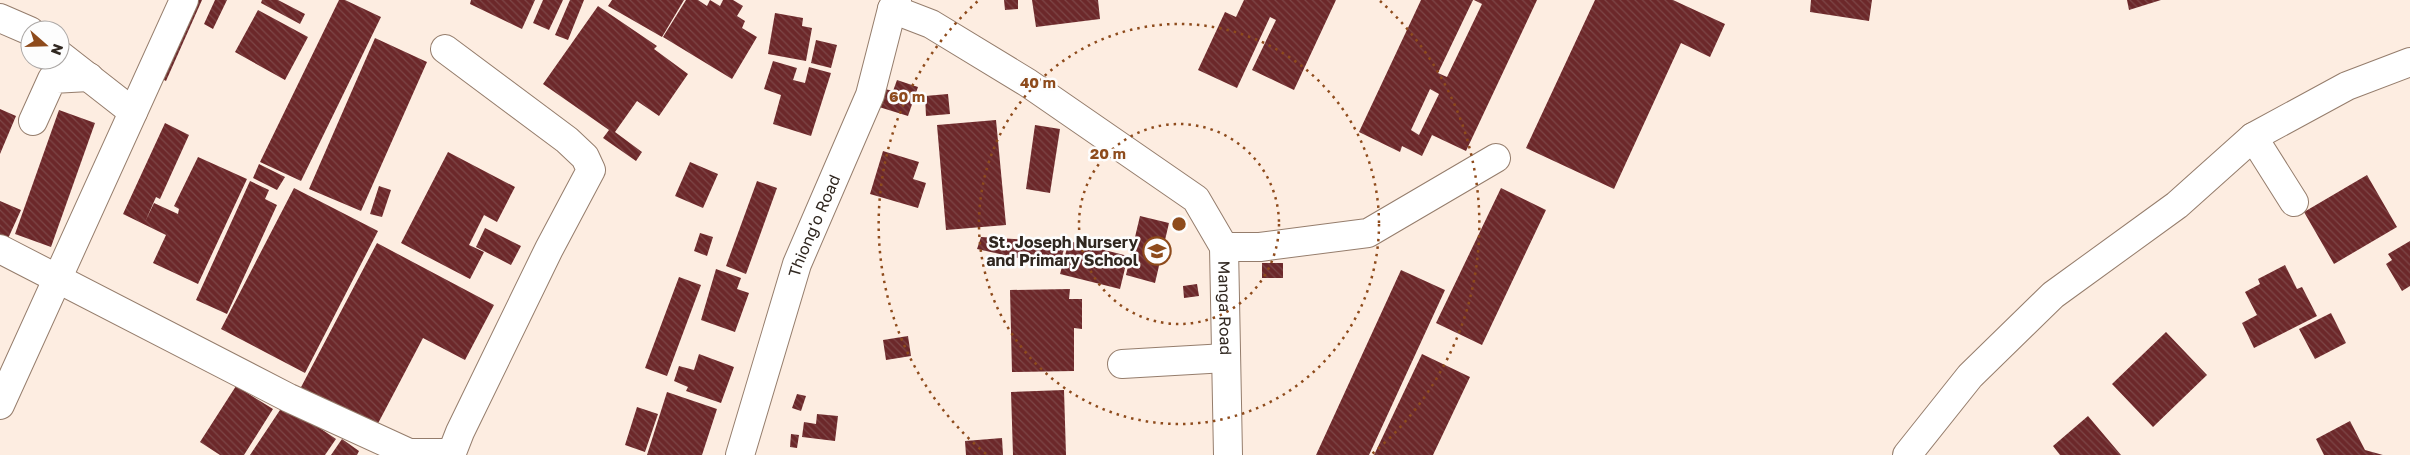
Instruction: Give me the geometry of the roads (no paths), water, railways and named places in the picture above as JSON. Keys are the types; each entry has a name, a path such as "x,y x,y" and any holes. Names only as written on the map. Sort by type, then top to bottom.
{"street":[{"path":"0,405 184,0"},
{"name":"Manga Road","path":"894,5 930,24 1028,83 1196,199 1224,247 1228,455"},
{"name":"Thiong'o Road","path":"740,455 797,264 870,95 894,5"},
{"path":"0,18 20,27"},
{"path":"0,249 56,280 289,398 409,454 451,454 549,249 590,170 585,157 566,140 445,49"},
{"path":"1907,455 1970,376 2053,296 2177,205 2253,137 2347,86 2410,62"},
{"path":"70,63 133,112"},
{"path":"33,121 52,79 89,77"},
{"path":"2253,137 2294,202"},
{"path":"1224,247 1260,247 1368,233 1496,158"},
{"path":"1122,364 1226,358"}],"place":[{"name":"St. Joseph Nursery and Primary School","path":"1157,251"}]}
